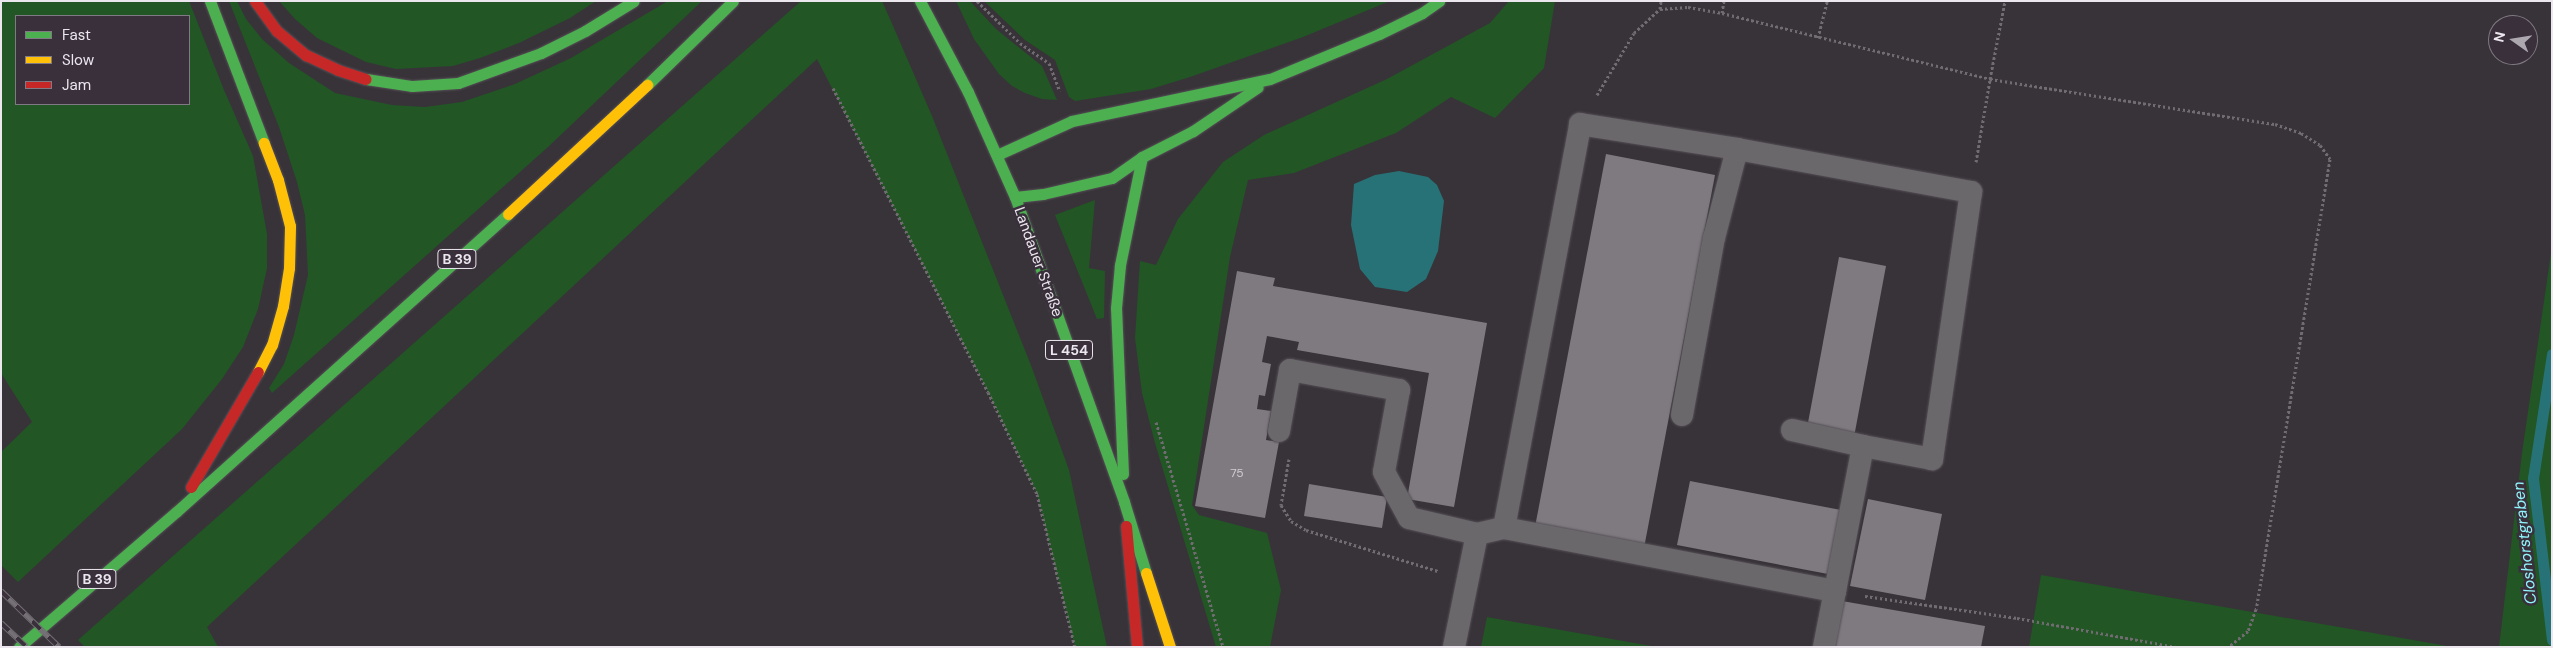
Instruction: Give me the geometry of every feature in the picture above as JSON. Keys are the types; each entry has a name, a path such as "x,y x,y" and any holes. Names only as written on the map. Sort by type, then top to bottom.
{"main road":[{"path":"176,512 252,384 272,345 283,306 289,268 290,226 278,180 210,1"},
{"path":"255,1 276,31 306,55 338,70 377,82 412,86 458,83 541,52 585,31 634,1"},
{"name":"B 39","path":"19,647 176,512 628,104 734,1"},
{"name":"Landauer Straße","path":"920,1 968,92 1015,197 1124,502 1170,647"},
{"path":"997,155 1072,121 1270,79 1379,34 1422,13 1439,1"},
{"path":"1015,197 1043,194 1112,178 1142,157 1193,131 1270,79"},
{"path":"1137,647 1124,502 1116,308 1120,265 1142,157"}],"lane":[{"path":"1504,528 1580,124 1737,149 1970,192 1932,459 1792,430"},
{"path":"1682,415 1714,238 1737,149"},
{"path":"1279,431 1290,370 1399,390 1384,472 1409,518 1477,534 1504,528 1835,591"},
{"path":"1824,647 1863,446"},
{"path":"1454,647 1477,534"}],"path":[{"path":"977,1 1020,43 1049,63 1063,97"},
{"path":"1580,124 1634,33 1660,9 1661,1"},
{"path":"1722,13 1724,1"},
{"path":"1818,38 1827,1"},
{"path":"1970,192 2005,1"},
{"path":"1660,9 1688,8 1722,13 1990,79 2275,124 2301,133 2320,145 2330,159 2256,610 2248,631 2228,647"},
{"path":"833,88 988,392 1037,494 1075,647"},
{"path":"1155,416 1223,647"},
{"path":"1279,431 1292,447 1281,505 1291,521 1306,530 1375,550 1467,582"},
{"path":"1835,591 2017,618 2177,647"}],"green space":[{"path":"1,1 189,1 224,90 253,156 267,234 267,268 258,309 243,347 222,379 182,429 18,582 1,565 1,452 32,422 1,373"},
{"path":"229,1 237,1 246,19 262,39 289,63 335,93 392,105 425,107 462,102 515,84 571,58 668,1 702,1 548,147 272,393 269,388 284,364 294,335 308,275 305,215 297,182 279,127"},
{"path":"279,1 596,1 570,18 519,43 480,58 453,66 396,69 366,62 317,38 295,19"},
{"path":"801,1 882,1 932,116 1032,368 1069,470 1107,647 1075,647 1037,494 988,392 817,59 207,627 218,647 85,647 78,640"},
{"path":"956,1 970,1 996,29 1042,66 1057,100 1042,99 1025,93 1012,86 999,74 974,39"},
{"path":"984,1 1390,1 1303,37 1190,77 1151,89 1075,101 1069,97 1055,60 1025,40"},
{"path":"1509,1 1555,1 1544,68 1495,118 1451,97 1396,133 1294,173 1248,180 1230,257 1192,505 1199,515 1267,533 1281,590 1270,647 1216,647 1155,443 1142,393 1135,338 1140,261 1156,265 1178,219 1223,162 1264,135 1387,79 1490,23"},
{"path":"1095,200 1089,268 1105,271 1104,318 1097,319 1055,215"},
{"path":"2552,246 2552,647 2499,647 2522,453"},
{"path":"2041,575 2453,647 2029,647"},
{"path":"1487,617 1657,647 1481,647"}],"water":[{"path":"1399,171 1428,177 1437,185 1444,201 1438,251 1426,279 1407,292 1375,287 1360,269 1351,225 1354,184 1375,175"}],"building":[{"path":"1606,154 1715,175 1644,548 1535,527"},
{"path":"1839,257 1886,266 1854,437 1807,428"},
{"path":"1237,271 1275,278 1273,286 1487,323 1454,507 1407,499 1429,373 1297,350 1299,342 1267,336 1262,362 1271,364 1265,396 1259,395 1257,409 1271,411 1266,440 1279,442 1265,518 1195,506"},
{"path":"1690,481 1841,510 1828,574 1677,545"},
{"path":"1309,484 1387,497 1382,528 1304,516"},
{"path":"1868,499 1942,514 1925,600 1850,586"},
{"path":"1842,601 1985,626 1981,647 1834,647"}],"waterway":[{"name":"Closhorstgraben","path":"2552,354 2533,478 2552,640"}],"railway":[{"path":"1,591 59,647"},
{"path":"1,623 27,647"}],"traffic: fast":[{"path":"210,1 264,143"},
{"path":"366,79 412,86 458,83 541,53 585,31 634,1"},
{"path":"647,85 733,1"},
{"path":"920,1 968,92 1015,197 1124,502 1146,573"},
{"path":"997,155 1072,121 1270,79 1379,34 1422,13 1439,1"},
{"path":"1015,197 1043,194 1112,178 1142,157 1193,131 1258,87"},
{"path":"1123,474 1116,308 1120,265 1142,157"},
{"path":"19,647 176,512 508,214"}],"traffic: slow":[{"path":"508,214 647,85"},
{"path":"258,372 272,345 283,306 289,268 290,226 278,180 264,143"},
{"path":"1146,573 1170,647"}],"traffic: jam":[{"path":"255,1 277,31 306,55 338,70 366,79"},
{"path":"191,487 258,372"},
{"path":"1126,526 1137,647"}]}
